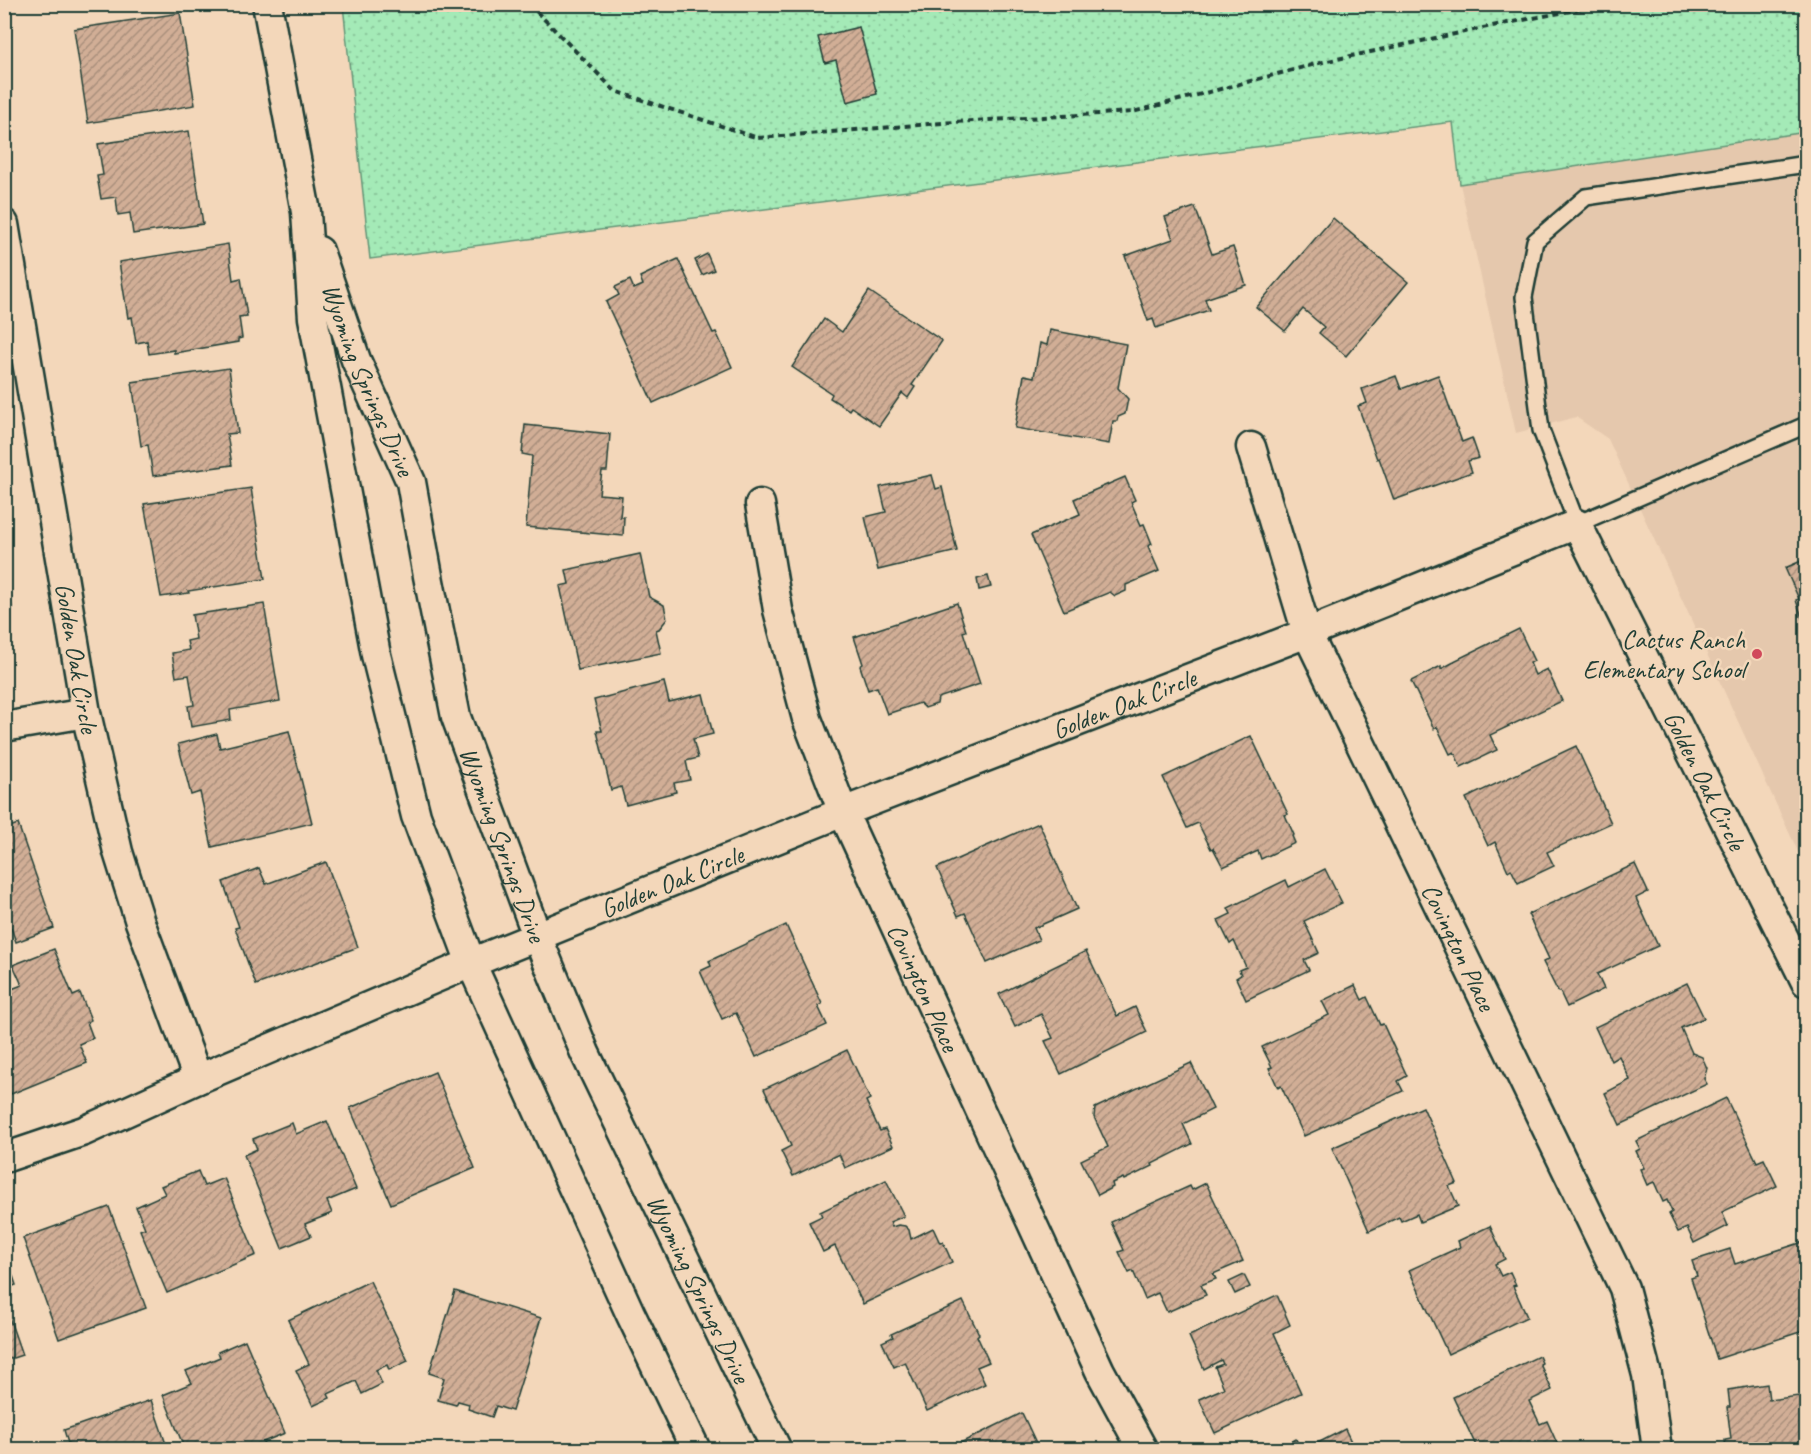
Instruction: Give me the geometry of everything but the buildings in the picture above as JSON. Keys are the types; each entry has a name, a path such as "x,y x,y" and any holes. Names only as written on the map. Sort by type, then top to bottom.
{"street":[{"name":"Wyoming Springs Drive","path":"267,4 306,212 313,318 376,656 416,816 471,963 630,1313 696,1449"},
{"name":"Wyoming Springs Drive","path":"306,212 356,360 411,482 456,717 537,936 585,1053 777,1449"},
{"name":"Golden Oak Circle","path":"4,224 8,261 86,713 118,852 140,922 198,1079"},
{"name":"Covington Place","path":"1251,447 1307,633 1624,1288 1647,1374 1657,1449"},
{"name":"Covington Place","path":"760,504 778,610 807,719 843,812 1100,1371 1143,1449"},
{"name":"Golden Oak Circle","path":"4,1158 84,1131 198,1079 471,963 843,812 1307,633 1577,524 1806,982"},
{"path":"4,727 86,713"}],"lane":[{"path":"1806,164 1586,197 1535,241 1524,297 1541,430 1577,524 1806,425"}],"path":[{"path":"529,4 615,91 758,138 954,122 1134,112 1323,62 1607,4"}],"shaded area":[{"name":"Cactus Ranch Elementary School","path":"1806,132 1806,869 1608,439 1576,417 1516,433 1460,184"}],"green space":[{"path":"343,5 1806,5 1806,132 1460,184 1453,122 370,259"}],"place":[{"name":"Cactus Ranch Elementary School","path":"1757,654"}]}
